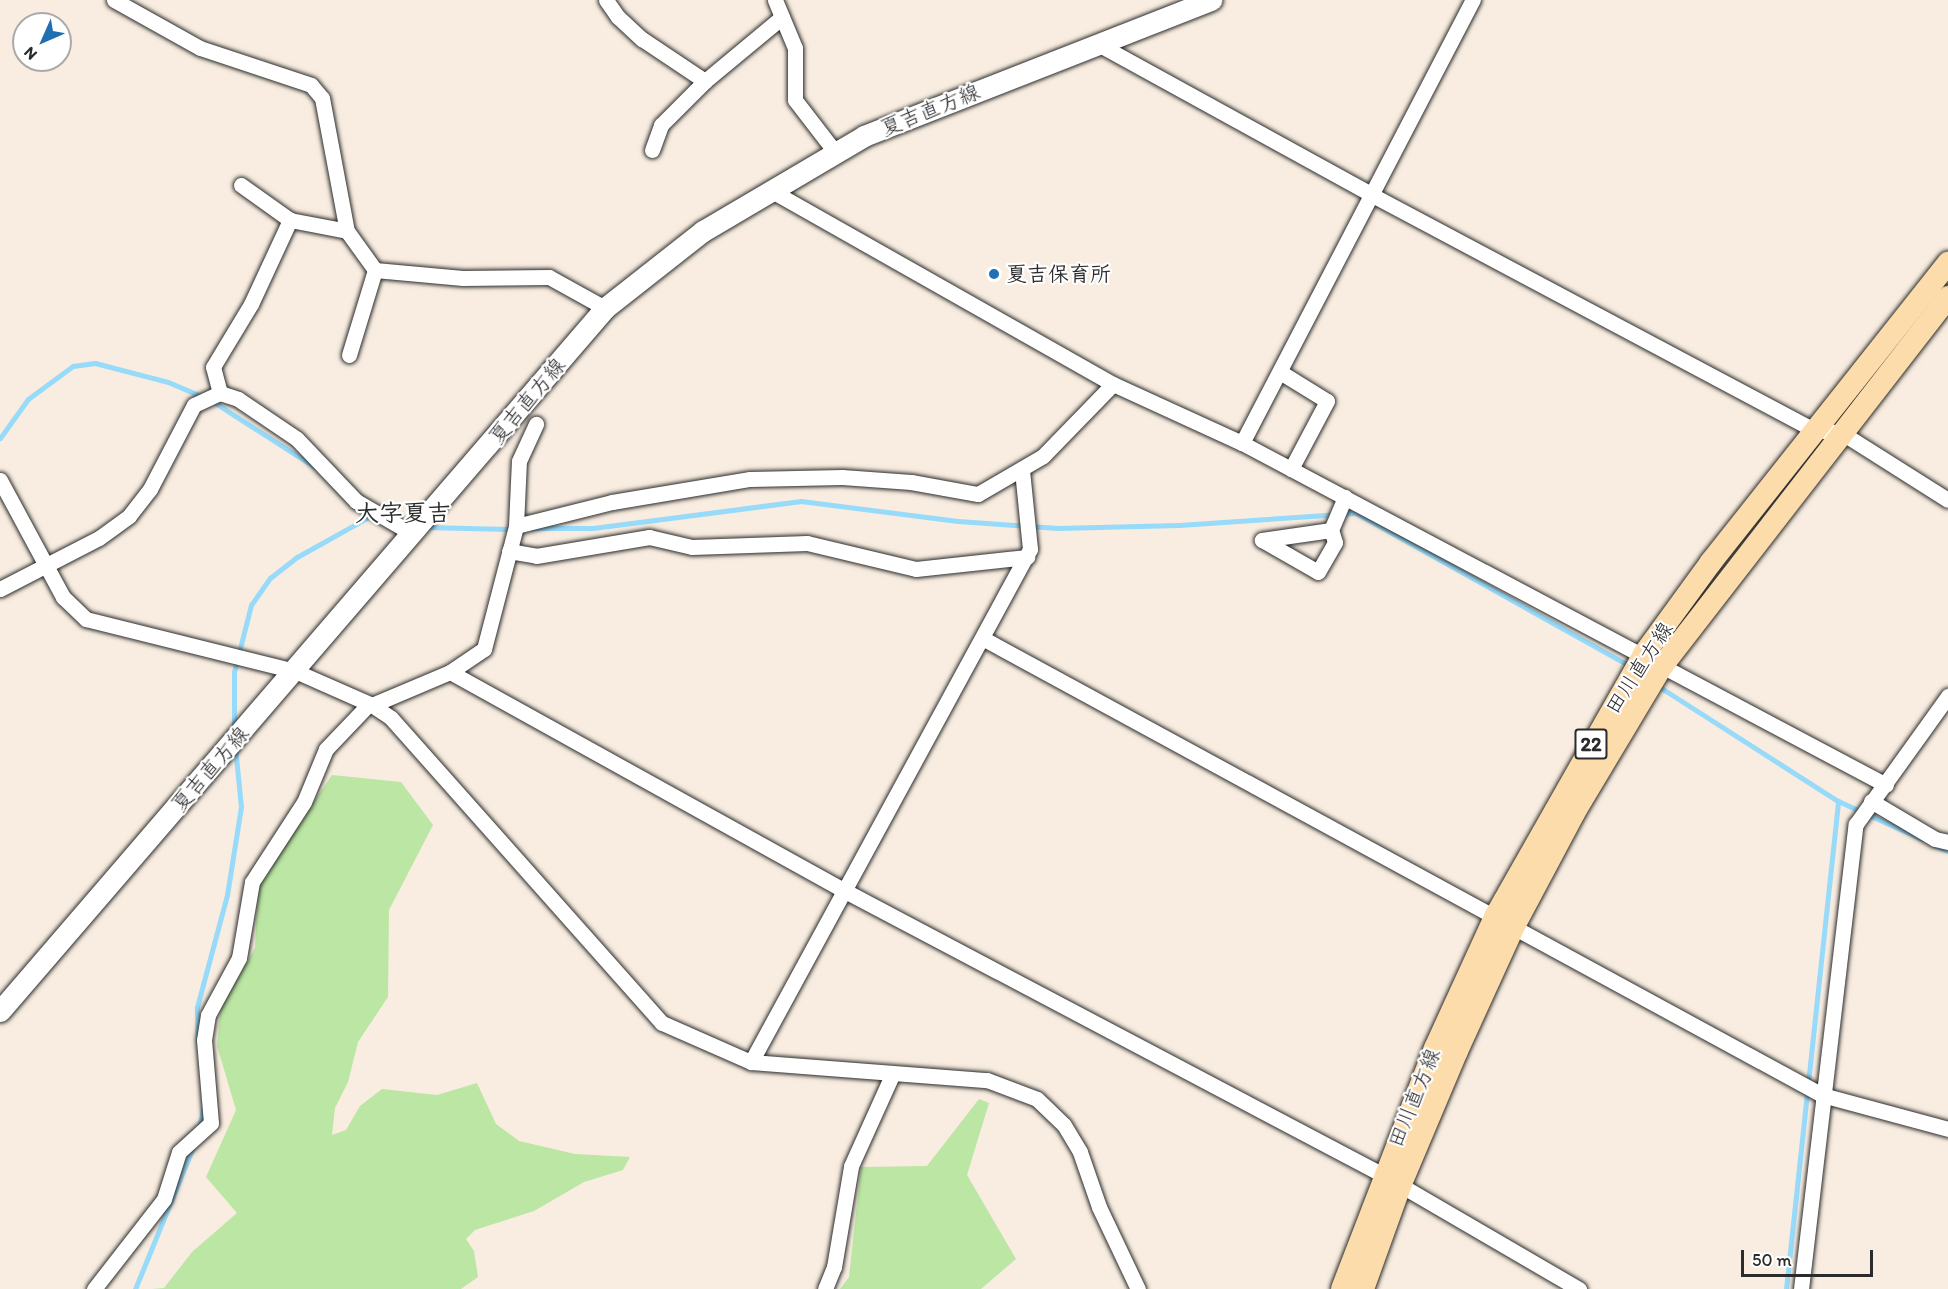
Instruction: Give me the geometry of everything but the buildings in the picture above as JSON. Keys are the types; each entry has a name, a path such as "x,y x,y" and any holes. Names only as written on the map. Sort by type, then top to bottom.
{"main road":[{"name":"夏吉直方線","path":"0,1011 413,534 605,308 703,231 864,136 1211,0"},
{"name":"田川直方線","path":"1363,1289 1392,1180 1435,1048 1653,660 1815,430 1948,263"},
{"name":"田川直方線","path":"1653,660 1842,433 1948,297"},
{"name":"田川直方線","path":"1342,1289 1392,1180"}],"street":[{"path":"114,0 200,48 311,84 322,98 347,231 375,270 463,278 549,277 605,308"},
{"path":"606,0 618,17 642,39 705,81"},
{"path":"775,0 795,48 795,100 835,152"},
{"path":"1242,443 1374,196 1473,0"},
{"path":"652,150 661,125 705,81 782,17"},
{"path":"1098,44 1374,196 1815,430 1842,433 1948,500"},
{"path":"241,185 290,220 347,231"},
{"path":"770,190 1113,384 1242,443 1886,785"},
{"path":"219,393 213,367 251,304 290,220"},
{"path":"349,355 375,270"},
{"path":"1280,372 1327,401 1292,469"},
{"path":"516,526 612,502 750,479 842,477 911,482 978,494 1023,470 1043,456 1113,384"},
{"path":"0,589 99,538 129,516 150,489 194,405 219,393 238,399 297,439 356,501 413,534"},
{"path":"94,1289 164,1199 179,1152 211,1123 204,1040 208,1015 239,958 252,882 304,802 326,749 371,704 450,672 484,649 516,526 519,461 536,424"},
{"path":"751,1062 847,892 1027,557 1030,549 1023,470"},
{"path":"0,480 63,597 86,619 295,671 371,704 391,717 662,1023 751,1062 892,1075 987,1080 1036,1099 1064,1125 1080,1152 1099,1207 1138,1289"},
{"path":"1330,530 1345,497"},
{"path":"509,551 536,556 649,537 692,547 807,543 916,569 1027,557"},
{"path":"984,639 1505,920 1822,1095 1948,1129"},
{"path":"450,672 847,892 1392,1180 1579,1289"},
{"path":"1801,1289 1822,1095 1856,824 1948,696"},
{"path":"1872,801 1935,838 1948,842"},
{"path":"825,1289 834,1267 851,1166 892,1075"}],"green space":[{"path":"332,775 401,782 433,825 389,910 388,997 358,1042 348,1082 335,1108 332,1135 346,1130 360,1106 382,1089 437,1095 477,1083 496,1124 519,1141 575,1154 630,1157 623,1170 584,1182 534,1211 475,1230 466,1239 474,1251 478,1277 461,1289 152,1289 164,1288 192,1252 237,1213 206,1177 236,1110 217,1046 220,1010 255,948 258,884"},
{"path":"979,1099 989,1103 967,1175 1016,1259 981,1289 840,1289 849,1277 861,1167 927,1166"}],"waterway":[{"path":"0,438 28,399 73,366 95,363 168,382 203,397"},
{"path":"212,401 315,467"},
{"path":"532,528 593,528 801,501 958,521 1058,528 1179,525 1356,513 1631,667"},
{"path":"234,729 234,672 251,605 270,578 297,557 374,514"},
{"path":"424,527 514,529"},
{"path":"1658,686 1838,801 1922,839"},
{"path":"198,1042 197,1007 227,895 241,807 235,747"},
{"path":"1786,1289 1838,801"},
{"path":"1933,845 1948,851"},
{"path":"199,1128 204,1105"},
{"path":"135,1289 195,1142"}],"place":[{"name":"夏吉保育所","path":"994,274"}],"district":[{"name":"大字夏吉","path":"403,513"}]}
